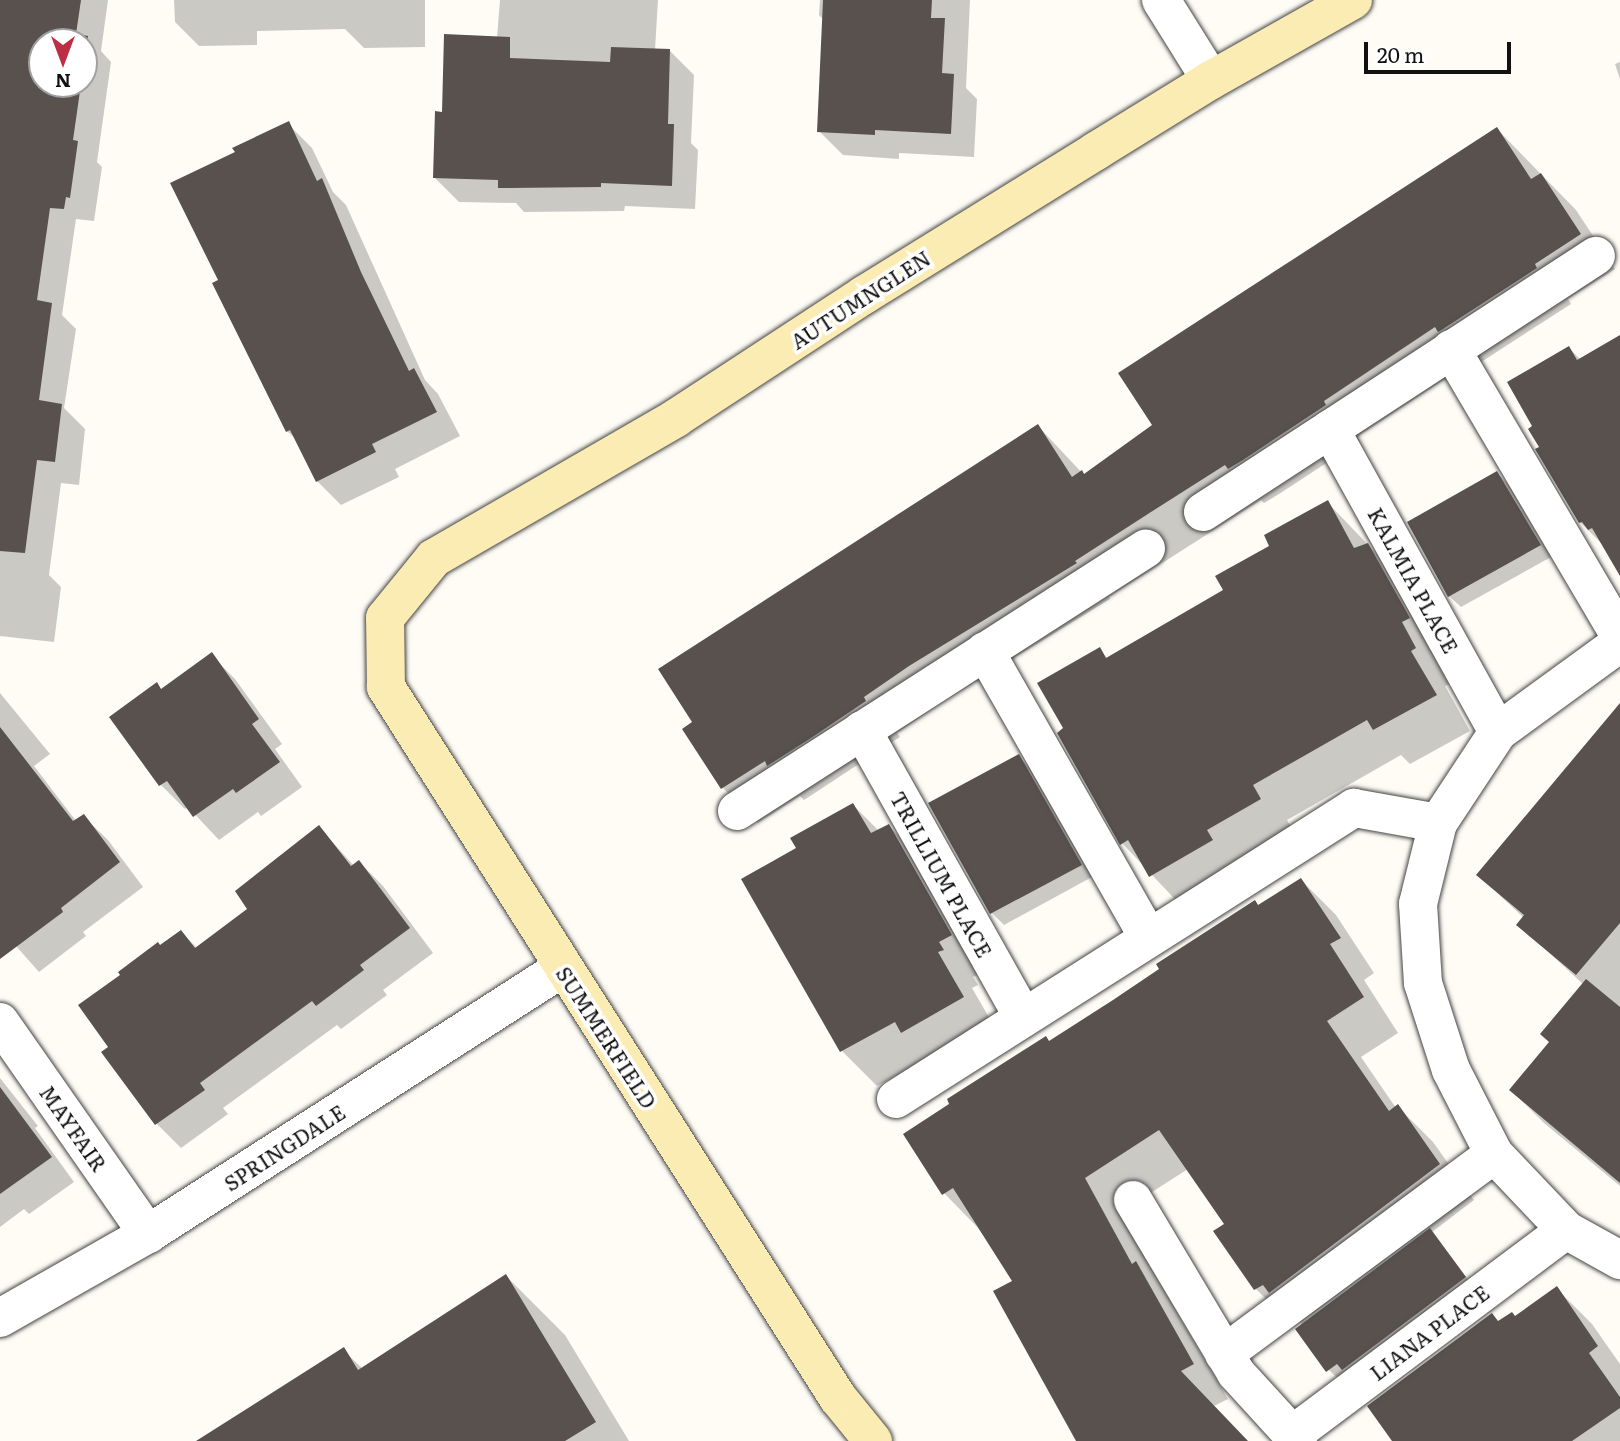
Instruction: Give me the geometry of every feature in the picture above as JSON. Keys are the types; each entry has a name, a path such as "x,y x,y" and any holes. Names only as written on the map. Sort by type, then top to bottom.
{"street":[{"path":"1161,0 1211,80"},
{"name":"AUTUMNGLEN","path":"385,618 434,558 676,418 875,287 1211,80 1353,0"},
{"path":"1203,512 1596,256"},
{"path":"1451,349 1620,636"},
{"name":"KALMIA PLACE","path":"1330,429 1498,732"},
{"path":"737,811 1146,548"},
{"name":"SUMMERFIELD","path":"385,618 386,687 838,1398 873,1441"},
{"path":"1620,643 1498,732 1438,823 1418,904 1423,983 1451,1070 1494,1154 1566,1230 1620,1260"},
{"path":"985,652 1148,937"},
{"name":"TRILLIUM PLACE","path":"862,730 1023,1017"},
{"path":"895,1099 1354,808 1438,823"},
{"name":"SPRINGDALE","path":"0,1318 148,1234 563,968"},
{"name":"MAYFAIR","path":"0,1022 148,1234"},
{"path":"1224,1354 1494,1154"},
{"name":"LIANA PLACE","path":"1133,1200 1236,1373 1295,1438 1566,1230"}],"building":[{"path":"0,0 81,0 77,28 28,28 28,98 79,98 73,140 78,141 70,198 66,197 64,209 50,208 37,300 52,303 39,400 62,404 55,462 37,460 25,553 0,551"},
{"path":"823,0 932,0 931,18 945,18 942,73 954,74 951,134 875,130 875,135 817,132"},
{"path":"444,34 510,37 510,58 610,62 611,47 670,49 668,124 674,124 672,186 601,183 601,187 498,188 498,180 433,178 435,111 442,112"},
{"path":"289,121 317,181 322,178 361,272 409,371 414,368 437,412 372,444 376,452 316,482 290,430 286,432 212,283 218,280 170,183 235,152 232,148"},
{"path":"1497,127 1531,179 1541,173 1581,234 1535,264 1537,268 1438,332 1435,327 1324,401 1326,405 1243,460 1228,469 1225,465 1075,561 1077,563 909,666 864,697 866,701 811,738 767,766 765,761 721,789 682,729 692,722 658,669 1038,424 1072,477 1082,470 1084,474 1152,425 1118,373"},
{"path":"1620,335 1620,576 1592,528 1588,530 1582,522 1579,523 1535,449 1539,447 1528,429 1532,426 1507,382 1569,346 1577,360"},
{"path":"1497,471 1541,545 1448,597 1407,522"},
{"path":"1328,500 1354,548 1368,543 1410,618 1402,622 1416,648 1411,651 1437,695 1373,730 1367,720 1253,785 1261,799 1207,830 1213,840 1149,877 1128,840 1120,845 1057,733 1063,728 1037,683 1100,647 1106,658 1223,590 1215,576 1269,546 1264,535"},
{"path":"212,652 259,719 252,724 280,762 236,793 233,789 193,817 167,781 159,786 109,717 157,682 161,689"},
{"path":"1620,703 1620,923 1576,975 1516,925 1524,915 1476,875"},
{"path":"0,727 73,821 84,814 120,862 61,908 63,912 0,959"},
{"path":"1019,754 1082,865 990,914 928,803"},
{"path":"853,803 871,833 889,824 952,935 939,942 944,950 938,952 964,997 901,1033 895,1022 840,1052 741,879 796,848 790,838"},
{"path":"319,825 351,866 359,860 410,928 360,965 364,970 316,1006 312,1001 200,1083 205,1090 155,1125 101,1052 108,1047 78,1005 120,975 118,972 158,942 160,945 181,930 195,948 247,909 235,891"},
{"path":"1301,878 1341,938 1330,944 1364,997 1327,1021 1389,1111 1398,1104 1440,1164 1269,1293 1263,1285 1254,1290 1213,1231 1224,1224 1159,1130 1085,1178 1132,1264 1136,1261 1194,1364 1181,1371 1248,1441 1076,1441 993,1291 1012,1281 953,1188 942,1195 903,1134 949,1104 947,1099 1046,1036 1049,1041 1113,1000 1159,969 1156,964 1255,900 1258,905"},
{"path":"1586,979 1620,1007 1620,1183 1509,1090 1549,1042 1540,1034"},
{"path":"0,1087 52,1157 0,1194"},
{"path":"1430,1228 1466,1277 1342,1370 1337,1364 1326,1372 1295,1329"},
{"path":"506,1274 596,1422 565,1441 196,1441 344,1347 358,1370"},
{"path":"1557,1286 1598,1346 1589,1353 1620,1397 1620,1408 1572,1441 1392,1441 1367,1406 1492,1313 1498,1321 1512,1312 1515,1316"}]}
